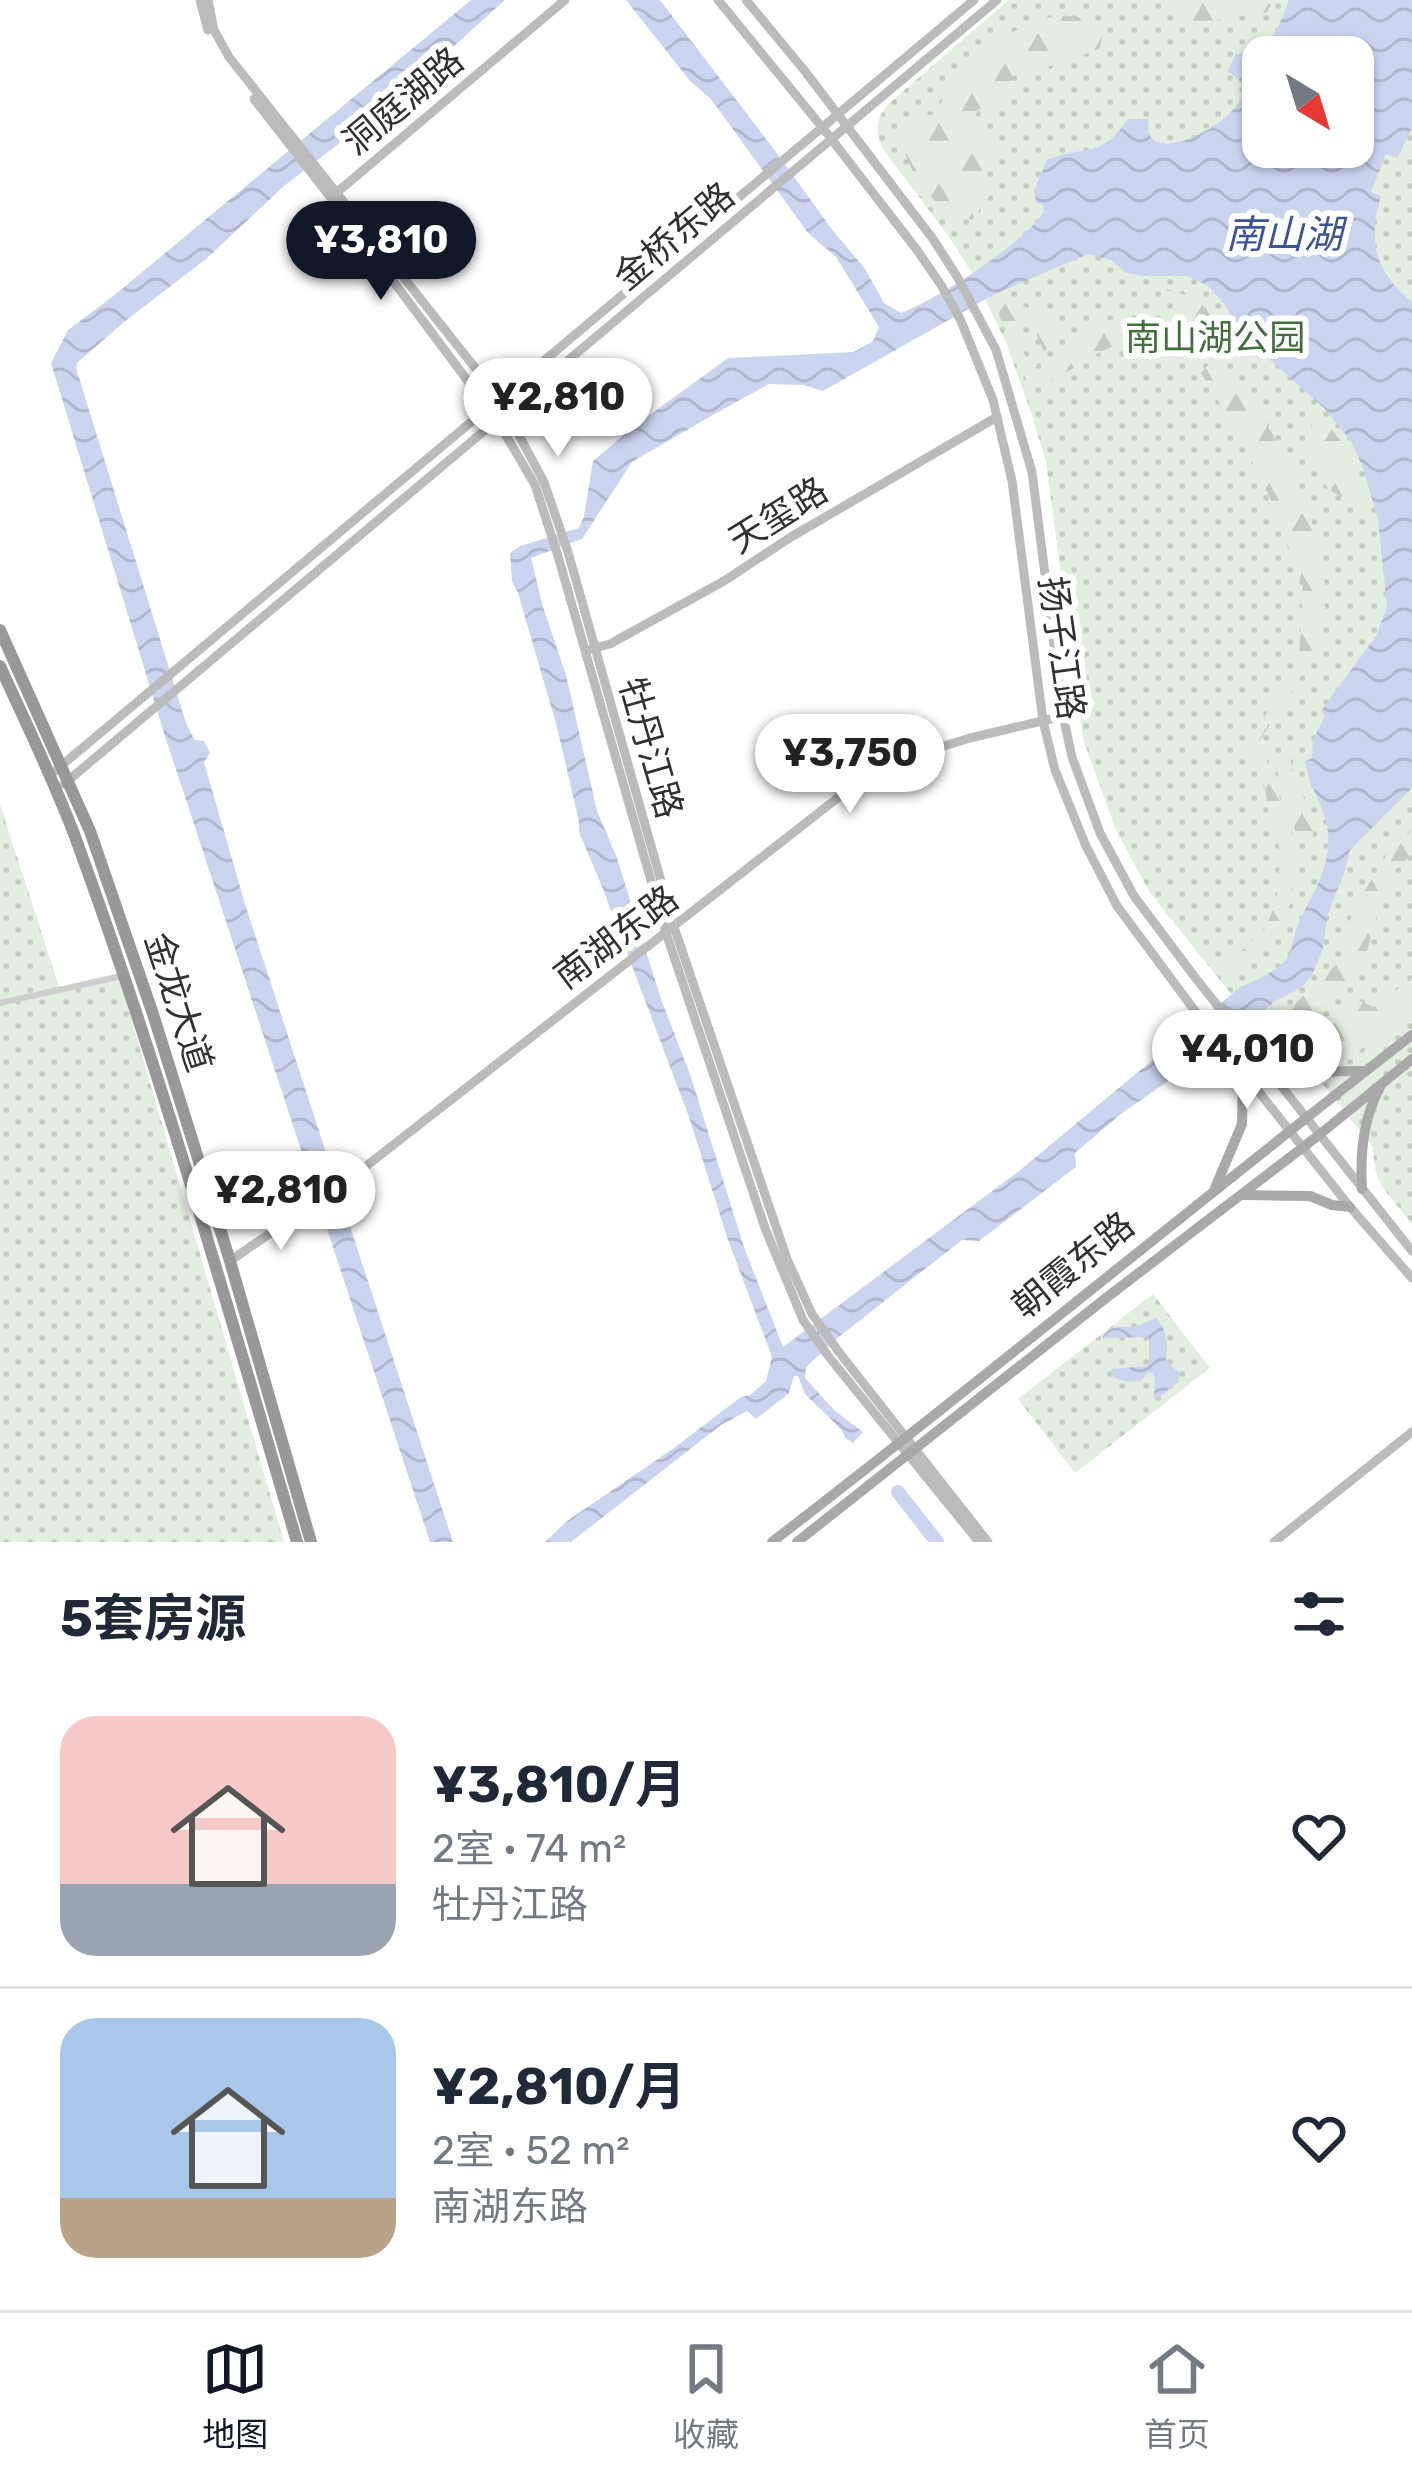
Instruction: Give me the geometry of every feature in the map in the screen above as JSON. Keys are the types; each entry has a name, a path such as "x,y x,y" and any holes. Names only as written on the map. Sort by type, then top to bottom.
{"highway":[{"name":"金龙大道","path":"0,630 89,831 153,1014 310,1542"},
{"name":"金龙大道","path":"0,665 75,838 122,976 221,1283 297,1542"}],"main road":[{"name":"朝霞东路","path":"797,1542 1214,1191 1412,1035"},
{"path":"1253,1051 1301,1072 1367,1070"},
{"name":"朝霞东路","path":"772,1542 908,1446 1241,1195 1412,1059"},
{"path":"1214,1191 1241,1124 1243,1071"},
{"path":"1362,1189 1361,1148 1383,1083"},
{"path":"1241,1195 1310,1196 1350,1207"}],"street":[{"name":"牡丹江路","path":"204,0 229,57 291,142 499,398 544,482 555,530"},
{"name":"洞庭湖路","path":"333,196 565,0"},
{"name":"扬子江路","path":"718,0 832,140 941,285 961,321 993,400 1012,481 1043,721 1055,770 1068,808 1117,906 1198,1016 1412,1278"},
{"name":"扬子江路","path":"746,0 932,239 996,350 1032,472 1072,757 1100,833 1134,896 1412,1251"},
{"name":"金桥东路","path":"49,776 974,0"},
{"name":"金桥东路","path":"55,790 997,0"},
{"name":"牡丹江路","path":"333,196 497,420 555,530 670,930 808,1317 988,1542"},
{"name":"天玺路","path":"589,649 610,644 724,581 790,537 997,417"},
{"name":"南湖东路","path":"230,1261 346,1182 853,785 892,762 1064,716"},
{"path":"0,1003 122,976"},
{"path":"1274,1542 1412,1432"},
{"name":"牡丹江路","path":"908,1446 979,1542"}],"green space":[{"name":"南山湖公园","path":"1009,0 1412,0 1412,1224 1382,1187 1373,1147 1308,1066 1289,1059 1252,1020 1150,893 1116,830 1083,739 1046,463 1032,415 1006,343 973,274 883,149 878,136 881,115"},
{"path":"1166,0 1274,0 1266,13 1198,27 1187,25"},
{"path":"1060,15 1094,19 1103,33 1100,48 1014,75 996,101 977,110 978,133 992,138 993,154 986,170 989,197 972,220 945,208 918,181 901,140 919,116 937,114 956,78 985,49 1021,28"},
{"path":"1166,289 1194,300 1216,318 1230,334 1221,346 1181,326"},
{"path":"1014,300 1051,314 1063,324 1044,352 1029,318 1012,325 1026,358 1033,356 1037,365 1028,384 996,308 999,301"},
{"path":"1114,319 1193,351 1187,358 1163,347 1125,343 1040,385 1042,372 1076,333"},
{"path":"1215,357 1258,410 1297,482 1321,559 1325,594 1322,626 1311,656 1260,740 1297,848 1292,901 1268,949 1226,982 1218,972 1264,930 1279,884 1279,847 1264,783 1246,749 1299,656 1303,586 1273,504 1201,373"},
{"path":"1317,415 1350,455 1367,504 1332,492 1322,482 1310,443"},
{"path":"1276,753 1289,753 1312,822 1312,844 1298,837 1294,827 1280,785"},
{"path":"0,804 59,987 118,973 284,1542 0,1542"},
{"path":"1412,830 1412,854 1395,870 1363,966 1319,1010 1273,1044 1261,1030 1343,958 1352,911 1391,848"},
{"path":"1412,978 1412,1011 1374,1041 1344,1060 1322,1040 1326,1026 1340,1012 1359,1001 1374,1007"},
{"path":"1153,1294 1210,1368 1075,1473 1018,1399"}],"water":[{"path":"471,0 505,0 390,104 284,186 76,368 186,723 210,753 204,762 245,904 453,1542 430,1542 164,733 51,363 68,330"},
{"name":"南山湖","path":"626,0 660,0 865,269 884,303 901,313 979,269 1035,223 1044,211 1034,191 1047,160 1100,146 1128,119 1149,119 1151,137 1164,144 1207,130 1227,116 1240,100 1241,84 1227,72 1236,54 1242,52 1242,168 1374,168 1374,36 1273,36 1289,0 1412,0 1412,128 1397,158 1386,154 1371,192 1381,196 1375,227 1377,254 1390,279 1412,302 1412,788 1350,850 1328,914 1322,952 1301,988 1277,1000 1122,1113 1075,1153 1076,1167 979,1241 962,1240 806,1367 805,1378 835,1411 863,1432 853,1443 805,1394 794,1376 789,1393 756,1419 747,1411 721,1425 571,1542 545,1542 567,1521 750,1395 766,1381 772,1357 689,1117 579,832 557,727 512,581 510,553 579,528 593,461 728,358 854,352 873,341 879,327 836,257 808,233 711,99 690,81","holes":["1088,254 1111,260 1125,272 1187,276 1207,285 1225,305 1237,330 1325,409 1351,441 1363,468 1378,519 1387,607 1376,636 1321,711 1325,716 1313,740 1312,758 1305,761 1327,823 1324,868 1283,963 1239,988 1019,1171 783,1347 744,1247 691,1077 597,811 566,675 531,558 582,539 632,462 769,384 823,391 993,295"]},
{"path":"1156,1318 1166,1338 1166,1360 1180,1374 1178,1382 1158,1398 1154,1397 1152,1373 1140,1381 1126,1382 1114,1377 1111,1369 1149,1366 1149,1337 1102,1338 1114,1328"}],"waterway":[{"path":"898,1492 937,1542"}]}
